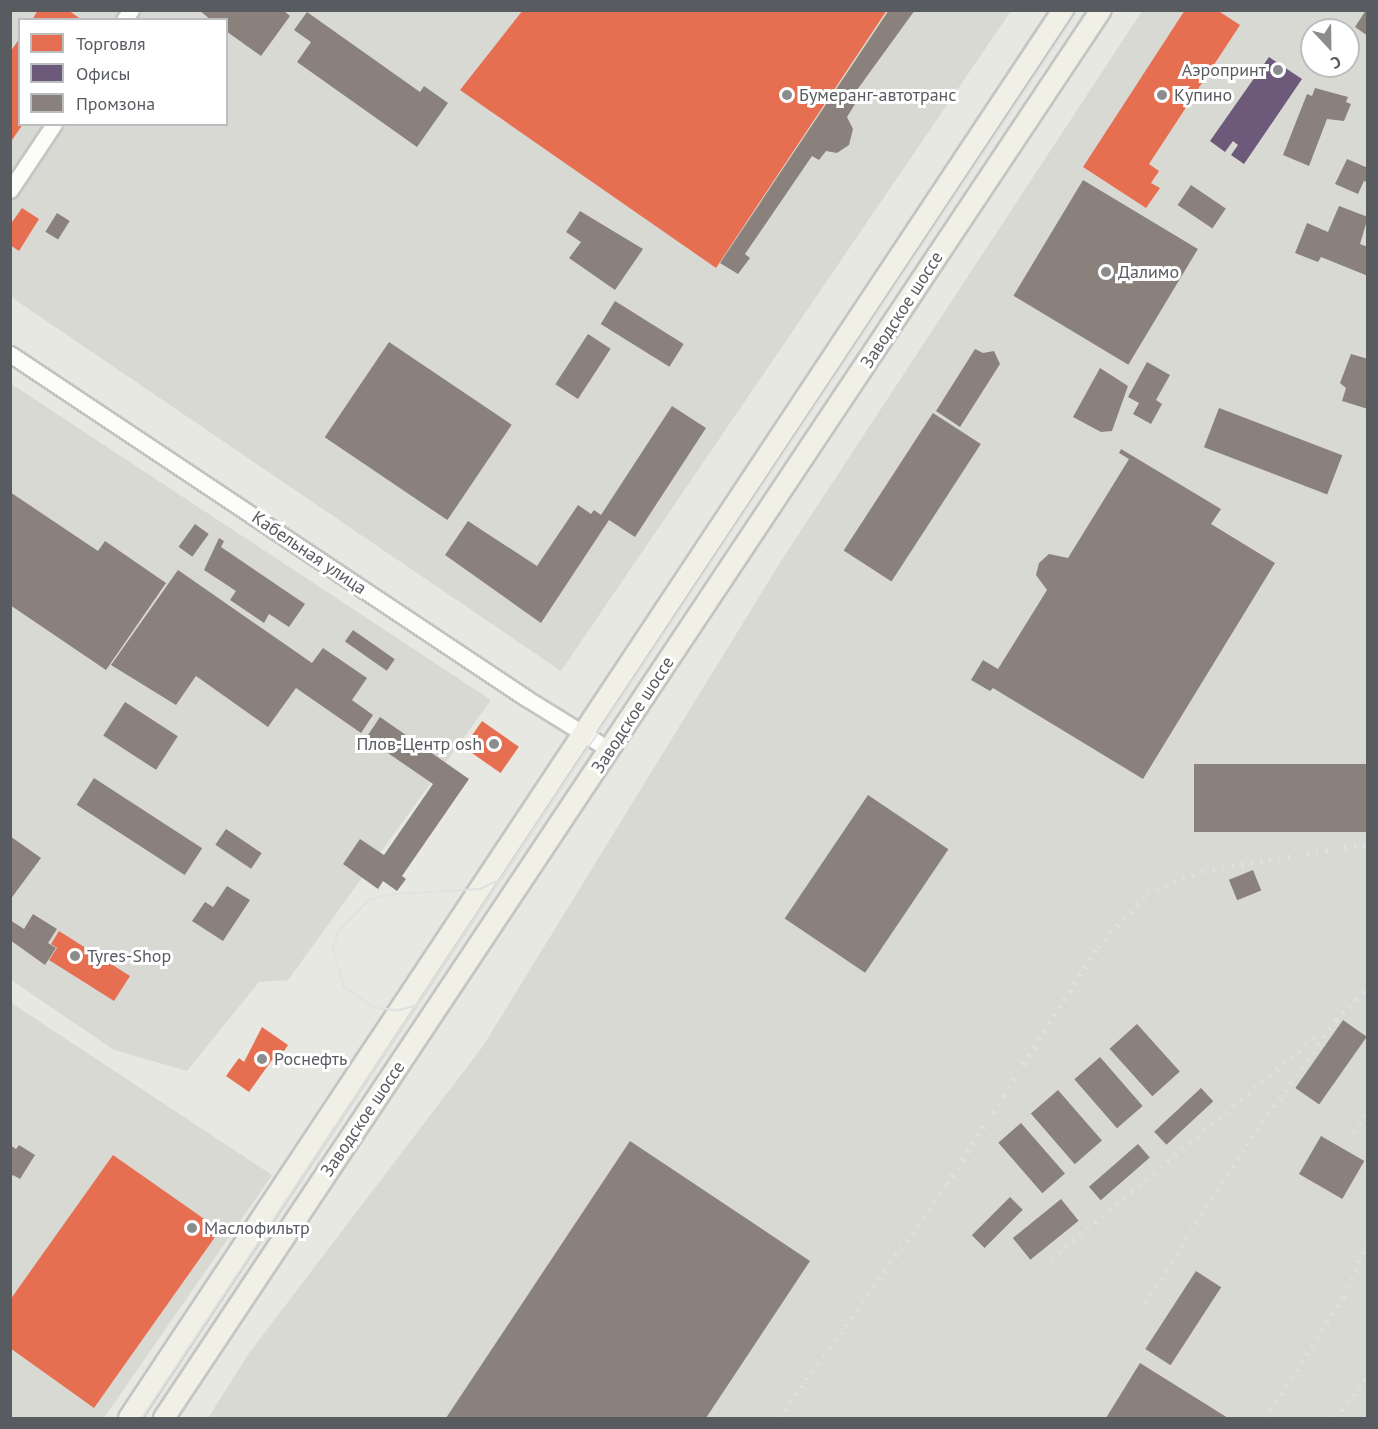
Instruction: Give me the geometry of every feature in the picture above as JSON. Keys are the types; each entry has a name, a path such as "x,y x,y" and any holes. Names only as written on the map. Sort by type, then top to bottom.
{"main road":[{"name":"Заводское шоссе","path":"129,1419 1063,10"},
{"name":"Заводское шоссе","path":"164,1419 1101,10"},
{"path":"306,1149 333,1164"}],"street":[{"path":"10,190 53,126"},
{"name":"Кабельная улица","path":"10,354 582,734 610,750"}],"shaded area":[{"path":"10,11 1011,11 561,671 11,297"},
{"path":"1142,11 1367,11 1367,1418 208,1418 249,1353 483,1046 781,561"},
{"path":"10,383 491,700 288,980 259,982 187,1071 114,1050 11,980"},
{"path":"10,1002 272,1175 104,1418 11,1418"}],"building: Торговля":[{"path":"38,10 68,10 79,18 33,18"},
{"path":"523,10 887,10 716,268 460,90"},
{"name":"Купино","path":"1185,10 1217,10 1240,25 1149,164 1159,171 1151,183 1160,188 1146,208 1083,167"},
{"path":"18,41 18,126 22,126 10,143 10,52"},
{"path":"22,208 39,219 19,251 10,245 10,225"},
{"path":"482,721 519,747 501,773 464,747"},
{"path":"59,931 130,976 114,1001 49,960 57,948 51,944"},
{"name":"Роснефть","path":"262,1027 288,1045 276,1063 272,1060 249,1092 226,1076 239,1058 244,1062"},
{"path":"113,1155 220,1230 94,1408 10,1348 10,1300"}],"building: Офисы":[{"path":"1269,57 1302,79 1244,164 1231,155 1238,145 1233,141 1225,152 1210,141"}],"building: Промзона":[{"path":"199,10 283,10 290,16 261,56 228,32 228,18 209,18"},
{"path":"889,10 915,10 849,101 855,104 847,117 853,129 849,145 837,153 826,151 819,160 812,156 745,254 750,258 738,274 720,263"},
{"path":"1368,10 1368,36 1360,30 1360,19"},
{"path":"307,12 420,92 424,86 448,103 417,147 297,62 311,42 294,30"},
{"path":"1315,88 1348,97 1346,102 1351,104 1344,121 1327,119 1309,166 1283,155 1307,94 1312,96"},
{"path":"1347,159 1368,168 1368,182 1364,181 1358,194 1335,184"},
{"name":"Далимо","path":"1083,180 1198,249 1128,365 1013,296"},
{"path":"1191,185 1226,208 1212,228 1178,205"},
{"path":"1339,206 1368,217 1360,244 1368,247 1368,276 1321,257 1318,262 1295,253 1307,223 1328,232"},
{"path":"580,211 643,249 615,290 569,258 581,242 566,232"},
{"path":"57,213 70,221 58,240 45,232"},
{"path":"615,301 684,344 669,367 601,324"},
{"path":"588,334 611,349 578,399 555,384"},
{"path":"389,342 512,425 447,520 325,437"},
{"path":"975,349 983,353 994,351 1000,364 960,427 936,411"},
{"path":"1351,354 1368,359 1368,409 1342,401 1346,388 1340,383"},
{"path":"1147,362 1170,375 1156,400 1162,404 1151,424 1133,414 1139,403 1128,397"},
{"path":"1100,368 1128,386 1112,431 1101,432 1073,417"},
{"path":"672,406 706,428 635,537 609,520 541,623 445,555 468,521 537,566 578,505 591,514 594,510 601,515"},
{"path":"1219,408 1342,455 1327,495 1204,447"},
{"path":"933,413 981,444 891,582 844,551"},
{"path":"1121,449 1221,509 1211,524 1275,563 1143,779 993,688 990,691 971,680 983,660 998,669 1047,590 1036,575 1039,563 1049,554 1068,558 1129,459 1119,453"},
{"path":"10,492 98,551 105,541 166,583 106,670 10,605"},
{"path":"195,524 209,534 192,557 179,547"},
{"path":"219,538 224,541 221,547 305,604 289,627 269,614 264,623 230,600 236,591 204,570"},
{"path":"178,570 312,663 323,648 367,678 352,700 373,715 361,733 296,688 268,727 196,676 176,705 111,665"},
{"path":"353,630 395,659 387,671 345,641"},
{"path":"125,702 178,736 156,770 103,736"},
{"path":"380,717 469,779 402,876 406,879 397,891 383,881 378,889 343,864 360,839 384,855 433,784 366,738"},
{"path":"1194,764 1368,764 1368,832 1194,832"},
{"path":"94,778 202,848 185,875 77,805"},
{"path":"868,795 948,849 865,973 785,919"},
{"path":"226,829 262,853 251,869 215,845"},
{"path":"10,836 41,858 10,900"},
{"path":"1253,870 1261,890 1237,900 1229,880"},
{"path":"227,886 250,900 223,941 192,921 205,902 213,907"},
{"path":"33,914 57,929 48,943 56,948 45,965 10,940 10,920 24,929"},
{"path":"1343,1020 1367,1037 1319,1105 1295,1088"},
{"path":"1137,1024 1180,1072 1152,1096 1110,1049"},
{"path":"1100,1057 1143,1106 1117,1128 1074,1079"},
{"path":"1201,1088 1213,1101 1166,1145 1154,1132"},
{"path":"1058,1090 1102,1141 1075,1164 1031,1114"},
{"path":"1021,1123 1065,1174 1042,1193 998,1143"},
{"path":"1321,1136 1364,1161 1342,1199 1299,1174"},
{"path":"630,1141 810,1261 706,1418 446,1418"},
{"path":"1138,1144 1150,1158 1101,1200 1089,1187"},
{"path":"10,1145 16,1149 19,1145 35,1155 20,1179 13,1175 10,1179"},
{"path":"1010,1197 1023,1210 985,1248 972,1235"},
{"path":"1061,1199 1079,1221 1030,1260 1013,1238"},
{"path":"1196,1271 1221,1287 1171,1365 1145,1349"},
{"path":"1140,1363 1228,1418 1106,1418"}],"tram line":[{"path":"142,1418 1079,10"},
{"path":"419,1005 398,1011 374,1008 344,987 333,949 338,932 369,900 393,894 480,889 504,878"}],"railway":[{"path":"779,1418 947,1184 1098,947 1148,893 1204,870 1368,844"},
{"path":"1145,1303 1246,1145 1336,1020 1368,987"},
{"path":"1051,1259 1320,1033"},
{"path":"1354,1132 1368,1110"},
{"path":"1265,1418 1344,1297 1368,1242"},
{"path":"1336,1418 1368,1375"}],"place":[{"name":"Аэропринт","path":"1278,70"},
{"name":"Бумеранг-автотранс","path":"787,95"},
{"name":"Купино","path":"1162,95"},
{"name":"Далимо","path":"1106,272"},
{"name":"Плов-Центр osh","path":"494,744"},
{"name":"Tyres-Shop","path":"75,956"},
{"name":"Роснефть","path":"262,1059"},
{"name":"Маслофильтр","path":"192,1228"}]}
